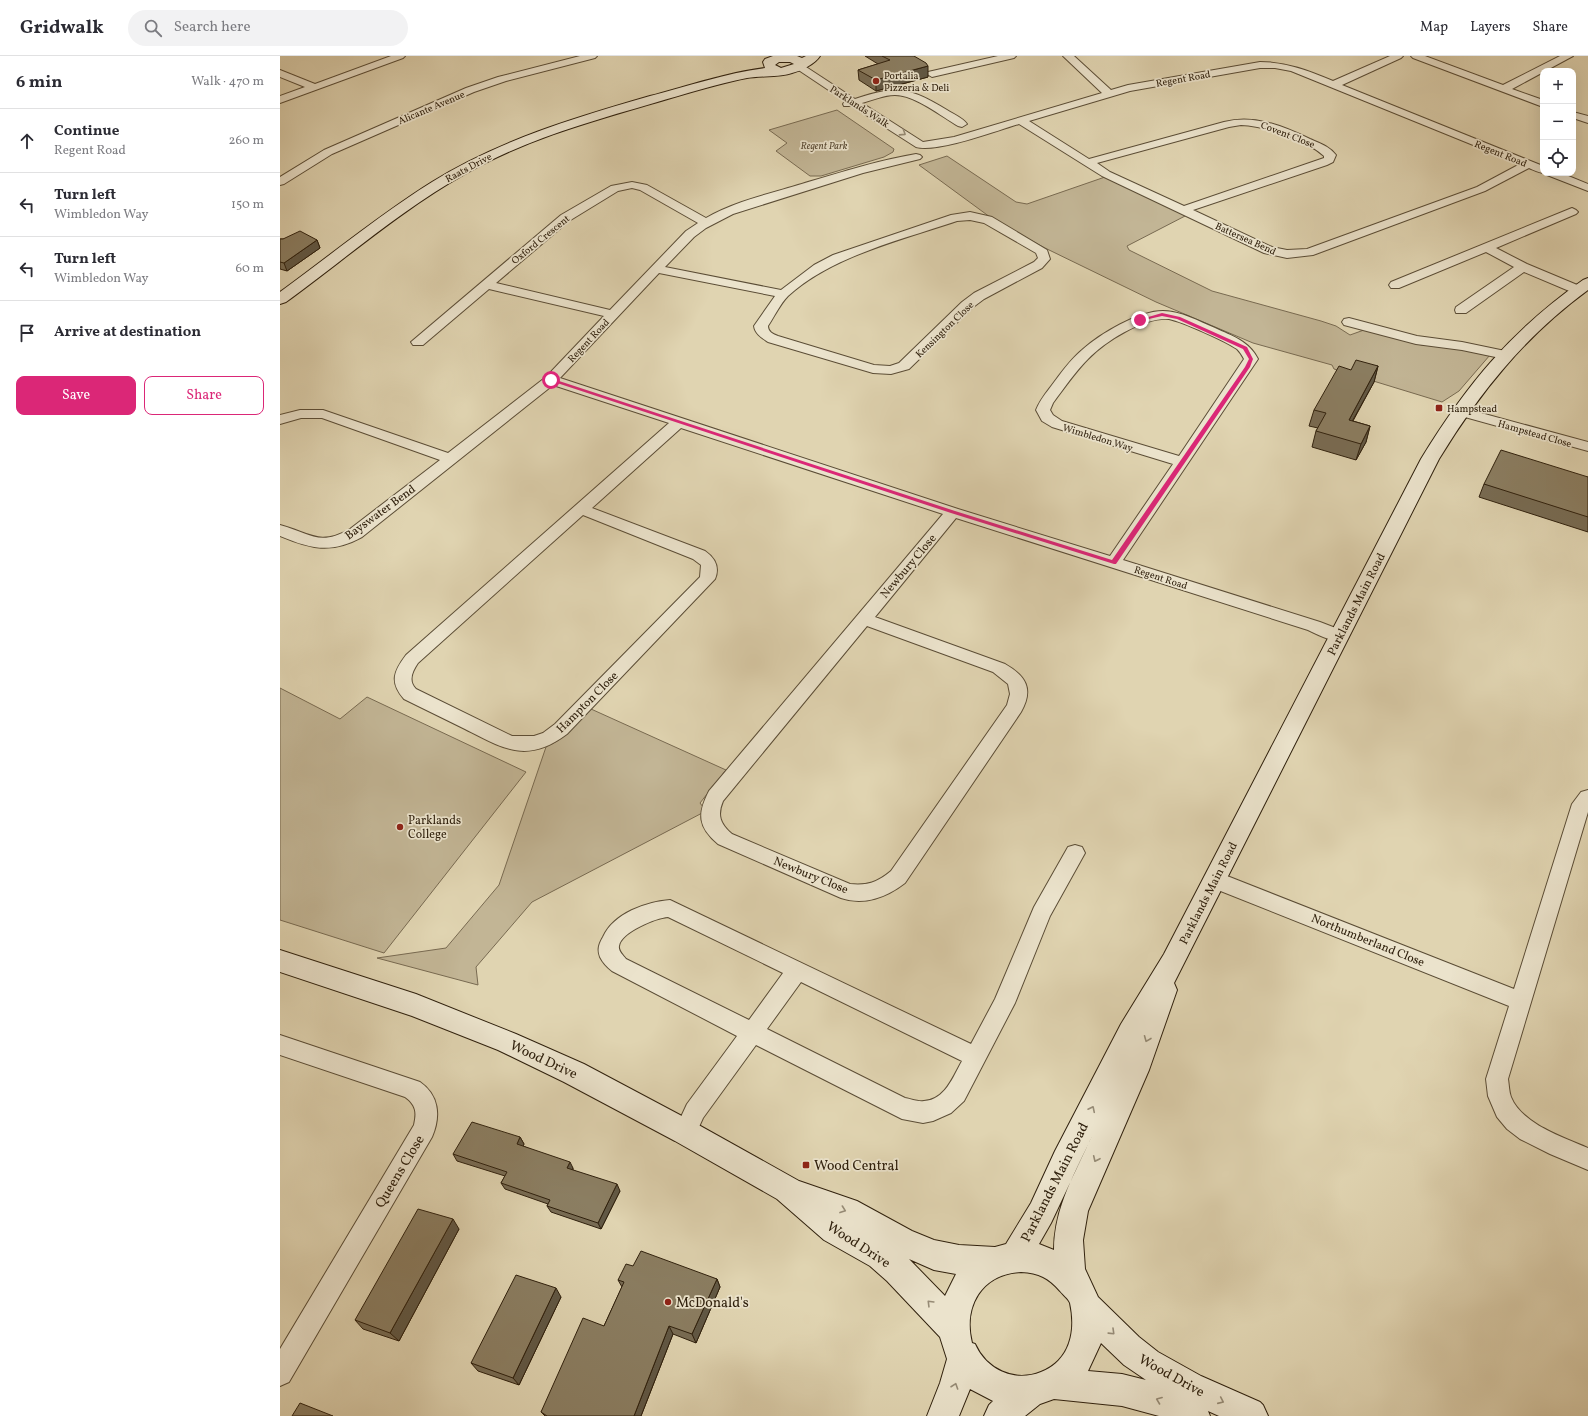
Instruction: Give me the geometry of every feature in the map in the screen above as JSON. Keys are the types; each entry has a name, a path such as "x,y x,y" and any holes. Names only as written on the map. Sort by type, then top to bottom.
{"street":[{"path":"280,100 400,56"},
{"name":"Alicante Avenue","path":"280,182 328,152 470,90 502,79 592,56"},
{"name":"Raats Drive","path":"280,299 420,195 461,170 496,152 549,130 684,91 758,72 785,62 814,56"},
{"path":"932,74 1011,56"},
{"path":"1068,56 1108,93"},
{"path":"1333,85 1398,56"},
{"path":"1416,56 1540,103"},
{"path":"1503,89 1568,56"},
{"name":"Parklands Walk","path":"785,62 854,103 920,152"},
{"name":"Parklands Walk","path":"785,62 841,106 920,152"},
{"name":"Regent Road","path":"1340,636 1314,626 953,512 551,380 612,314 690,234 705,222 732,210 884,162 1108,93 1145,84 1260,65 1288,68 1540,169"},
{"path":"280,73 314,87"},
{"path":"841,106 885,94 902,93 918,99 962,124"},
{"path":"1576,116 1588,120"},
{"name":"Battersea Bend","path":"1020,120 1106,174 1268,250 1280,253 1298,254 1309,252 1481,189 1528,164"},
{"name":"Covent Close","path":"1089,162 1228,124 1243,122 1258,122 1271,126 1323,148 1330,155 1329,160 1323,163 1183,210"},
{"path":"1558,176 1588,188"},
{"name":"Oxford Crescent","path":"418,342 565,218 611,190 632,185 643,187 705,222"},
{"path":"1394,285 1572,212"},
{"name":"Kensington Close","path":"965,216 975,216 988,220 1040,250 1044,256 1044,260 1038,265 979,296 967,305 909,362 898,368 890,370 873,369 765,335 761,329 762,323 783,294 831,260 965,216"},
{"path":"1486,247 1523,267 1583,286"},
{"path":"1462,310 1523,267"},
{"path":"656,269 783,294"},
{"path":"486,284 612,314"},
{"name":"Parklands Main Road","path":"1004,1258 1041,1213 1065,1161 1130,1032 1173,962 1421,476 1459,411 1505,355 1535,325 1583,286"},
{"name":"Wimbledon Way","path":"1114,562 1247,367 1251,359 1245,348 1178,318 1162,314 1140,320 1092,348 1085,354 1044,406 1044,414 1052,422 1057,424 1182,462"},
{"path":"1349,322 1416,340 1505,355"},
{"name":"Bayswater Bend","path":"280,530 316,544 332,544 356,533 551,380"},
{"name":"Hampstead Close","path":"1459,411 1588,447"},
{"path":"280,420 300,414 323,414 451,459"},
{"name":"Hampton Close","path":"581,509 699,555 704,558 710,568 710,574 707,580 562,729 549,738 536,743 509,743 410,694 406,690 402,680 403,673 412,659 679,422"},
{"name":"Newbury Close","path":"864,619 999,668 1013,677 1020,692 1019,700 1015,707 898,877 884,888 874,892 857,893 848,892 725,839 717,833 712,825 710,818 712,803 716,796 953,512"},
{"path":"1588,797 1581,804 1521,1001 1498,1079 1497,1088 1502,1106 1510,1117 1521,1127 1588,1159"},
{"path":"976,1057 670,908 651,911 622,926 612,937 608,949 610,956 620,965 902,1108 912,1111 933,1110 943,1106 956,1094 976,1057 1004,1003 1041,913 1075,853"},
{"name":"Northumberland Close","path":"1215,880 1521,1001"},
{"name":"Wood Drive","path":"280,961 416,1006 507,1042 574,1073 685,1132 792,1193 847,1211 902,1242 934,1255 959,1260 1004,1258"},
{"name":"Parklands Main Road","path":"1078,1293 1067,1239 1070,1222 1077,1199 1114,1120 1155,1021 1173,962"},
{"path":"685,1132 695,1110 798,970"},
{"name":"Queens Close","path":"280,1045 412,1089 420,1094 425,1101 427,1120 424,1129 280,1373"},
{"name":"Wood Drive","path":"792,1193 834,1230 880,1256 898,1270 933,1306 960,1343"},
{"path":"943,1416 956,1383 960,1343 956,1317 958,1303 963,1290 970,1278 980,1268 1004,1258 1032,1257 1046,1262 1060,1270 1078,1293 1087,1320 1087,1335 1077,1363 1068,1375 1042,1388 1000,1416"},
{"name":"Wood Drive","path":"1078,1293 1135,1354 1158,1370 1214,1398 1249,1413 1252,1416"},
{"path":"960,1343 971,1366 991,1384 1003,1390 1016,1392 1042,1388"},
{"name":"Wood Drive","path":"1042,1388 1122,1390 1158,1399 1194,1416"}],"green space":[{"name":"Regent Park","path":"837,110 894,149 893,152 884,157 821,176 810,176 776,151 787,143 769,130"},
{"path":"947,156 1016,202 1027,204 1105,177 1187,215 1127,246 1129,250 1212,291 1321,321 1336,326 1350,335 1364,330 1422,345 1446,347 1490,355 1459,391 1442,402 1334,369 1332,365 1253,343 1156,302 1045,248 994,220 919,165"},
{"name":"Parklands College","path":"280,688 340,719 367,697 526,772 384,953 280,920"},
{"path":"591,709 726,770 700,803 706,811 532,902 476,967 478,985 377,958 446,948 499,885 546,747 553,744 565,735"}],"building":[{"path":"882,56 914,56 926,63 928,66 876,80 858,70 890,60"},
{"path":"300,231 317,240 284,263 280,262 280,239"},
{"path":"1356,360 1378,366 1349,420 1370,426 1361,444 1316,431 1326,413 1314,410 1339,366 1351,370"},
{"path":"1501,450 1588,477 1588,517 1484,484"},
{"path":"472,1122 520,1137 517,1144 570,1162 567,1168 617,1184 598,1223 547,1206 550,1200 501,1183 507,1172 453,1154"},
{"path":"418,1209 453,1219 390,1333 355,1320"},
{"path":"641,1251 717,1279 692,1334 669,1326 634,1416 547,1416 541,1412 583,1318 604,1326 624,1282 618,1280 626,1264 633,1266"},
{"path":"516,1275 556,1288 513,1378 471,1363"},
{"path":"300,1403 333,1416 292,1416"}],"place":[{"name":"Portalia Pizzeria & Deli","path":"876,81"},
{"name":"Hampstead","path":"1439,408"},
{"name":"Parklands College","path":"400,827"},
{"name":"Wood Central","path":"806,1165"},
{"name":"McDonald's","path":"668,1302"}],"route":[{"path":"551,380 953,512 1114,562 1251,359 1245,348 1235,342 1170,315 1162,314 1140,320"}]}
